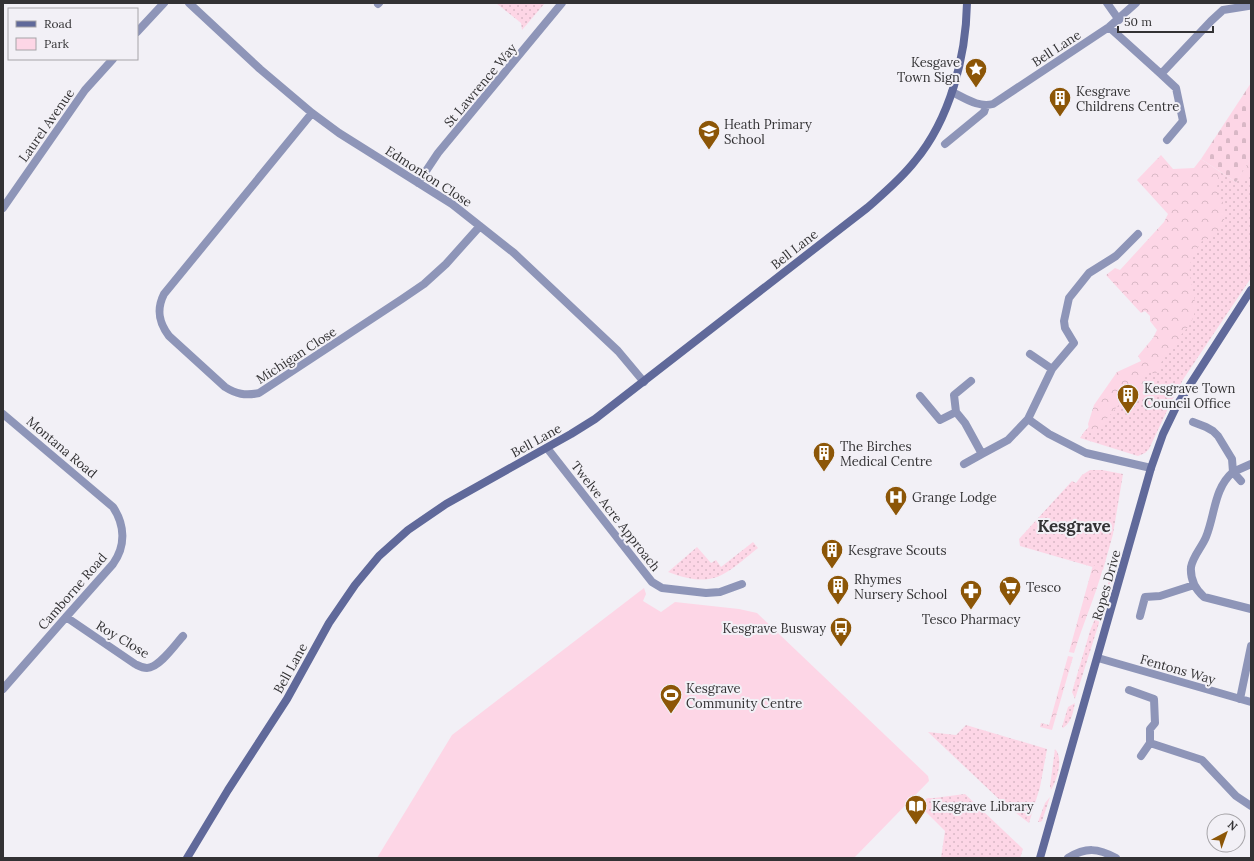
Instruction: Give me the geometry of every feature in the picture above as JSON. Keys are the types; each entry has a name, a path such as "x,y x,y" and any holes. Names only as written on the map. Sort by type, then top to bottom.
{"street":[{"path":"138,31 164,3"},
{"name":"Edmonton Close","path":"189,3 260,69 312,113 339,133 452,204 514,253 618,351 644,382"},
{"name":"St Lawrence Way","path":"418,183 438,153 562,3"},
{"name":"Bell Lane","path":"187,858 228,790 287,699 329,623 354,584 392,544 426,517 446,504 547,448 595,419 867,208 894,184 916,160 926,147 938,126 952,92 965,41 967,3"},
{"path":"1107,3 1119,20"},
{"name":"Bell Lane","path":"945,144 984,112 986,106 998,101 1109,27 1119,20 1136,3"},
{"path":"1161,74 1201,31 1224,10 1248,6"},
{"path":"1109,27 1176,88 1183,121 1167,140"},
{"name":"Laurel Avenue","path":"3,208 85,90 112,60"},
{"path":"952,92 974,103 986,106"},
{"name":"Michigan Close","path":"312,113 161,299 159,316 160,322 169,336 232,392 246,395 259,393 390,307 435,274 480,226"},
{"path":"964,464 1008,440 1028,419 1052,369 1074,343 1065,328 1064,321 1069,298 1089,273 1116,256 1138,234"},
{"name":"Ropes Drive","path":"1040,858 1151,468 1163,434 1177,405 1251,290"},
{"path":"1030,354 1052,369"},
{"path":"971,381 954,395 956,412 982,454"},
{"path":"920,396 940,420 956,412"},
{"name":"Montana Road","path":"3,414 105,499"},
{"path":"1028,419 1049,434 1086,453 1151,468"},
{"path":"1193,422 1213,431 1218,436 1232,459 1232,472 1241,481"},
{"name":"Twelve Acre Approach","path":"547,448 652,582 662,588 706,593 720,592 742,584"},
{"path":"1251,464 1232,472 1225,479 1215,502 1205,539 1192,562 1192,579 1194,585 1204,597 1251,609"},
{"name":"Camborne Road","path":"3,689 116,560 123,538 122,526 116,511 105,499"},
{"path":"1140,616 1145,597 1160,596 1194,585"},
{"name":"Roy Close","path":"66,617 135,664 145,668 158,664 183,636"},
{"path":"1240,699 1251,646"},
{"name":"Fentons Way","path":"1098,658 1251,702"},
{"path":"1129,690 1154,699 1155,723 1150,729 1150,743 1141,756"},
{"path":"1150,743 1202,760 1236,796 1251,806"},
{"path":"1068,858 1076,853 1086,850 1098,850 1116,858"}],"green space":[{"path":"496,3 545,3 522,30 521,23"},
{"path":"1251,83 1251,158 1236,182 1201,159"},
{"path":"1161,155 1173,169 1194,168 1201,159 1219,171 1217,189 1223,203 1224,222 1222,228 1214,236 1202,241 1192,259 1190,273 1195,307 1189,326 1167,353 1156,374 1148,372 1143,378 1151,391 1153,398 1152,406 1147,405 1131,392 1093,434 1090,433 1088,424 1094,405 1117,372 1141,361 1138,356 1153,338 1157,330 1150,321 1150,316 1145,311 1141,313 1106,275 1115,268 1120,270 1164,222 1168,214 1137,180"},
{"path":"1251,158 1251,278 1184,378 1149,449 1145,453 1138,456 1080,438 1165,347 1165,289 1219,171 1236,182"},
{"path":"1251,158 1251,174 1246,180 1237,180"},
{"path":"1090,470 1102,470 1123,474 1113,534 1103,570 1020,546 1019,539 1072,481 1076,483 1082,475"},
{"path":"753,542 758,548 736,566 717,577 697,579 668,572 697,547 711,563 716,560 721,567"},
{"path":"1093,565 1103,568 1074,653 1069,652"},
{"path":"1114,569 1104,607 1075,699 1072,692 1090,631 1104,597 1112,570"},
{"name":"Kesgrave Community Centre","path":"644,588 646,594 643,601 661,612 675,602 739,609 757,613 928,776 929,781 854,858 377,858 452,735"},
{"path":"1068,656 1073,657 1052,730 1040,727 1041,723 1049,725"},
{"path":"1075,703 1070,720 1063,728 1062,727 1068,707"},
{"path":"966,725 1047,749 1040,787 1029,823 1003,803 928,732 956,735"},
{"path":"1055,749 1059,758 1059,769 1051,790 1050,786"},
{"path":"965,794 1023,849 1020,858 941,858 945,831 918,804 928,798"},
{"path":"1050,797 1042,821 1038,822 1045,803"}],"place":[{"name":"Kesgave Town Sign","path":"976,88"},
{"name":"Kesgrave Childrens Centre","path":"1060,118"},
{"name":"Heath Primary School","path":"709,150"},
{"name":"Kesgrave Town Council Office","path":"1128,414"},
{"name":"The Birches Medical Centre","path":"824,472"},
{"name":"Grange Lodge","path":"896,516"},
{"name":"Kesgrave Scouts","path":"832,570"},
{"name":"Rhymes Nursery School","path":"838,606"},
{"name":"Tesco","path":"1010,606"},
{"name":"Tesco Pharmacy","path":"971,610"},
{"name":"Kesgrave Busway","path":"841,648"},
{"name":"Kesgrave Community Centre","path":"671,714"},
{"name":"Kesgrave Library","path":"916,826"}],"district":[{"name":"Kesgrave","path":"1074,526"}]}
